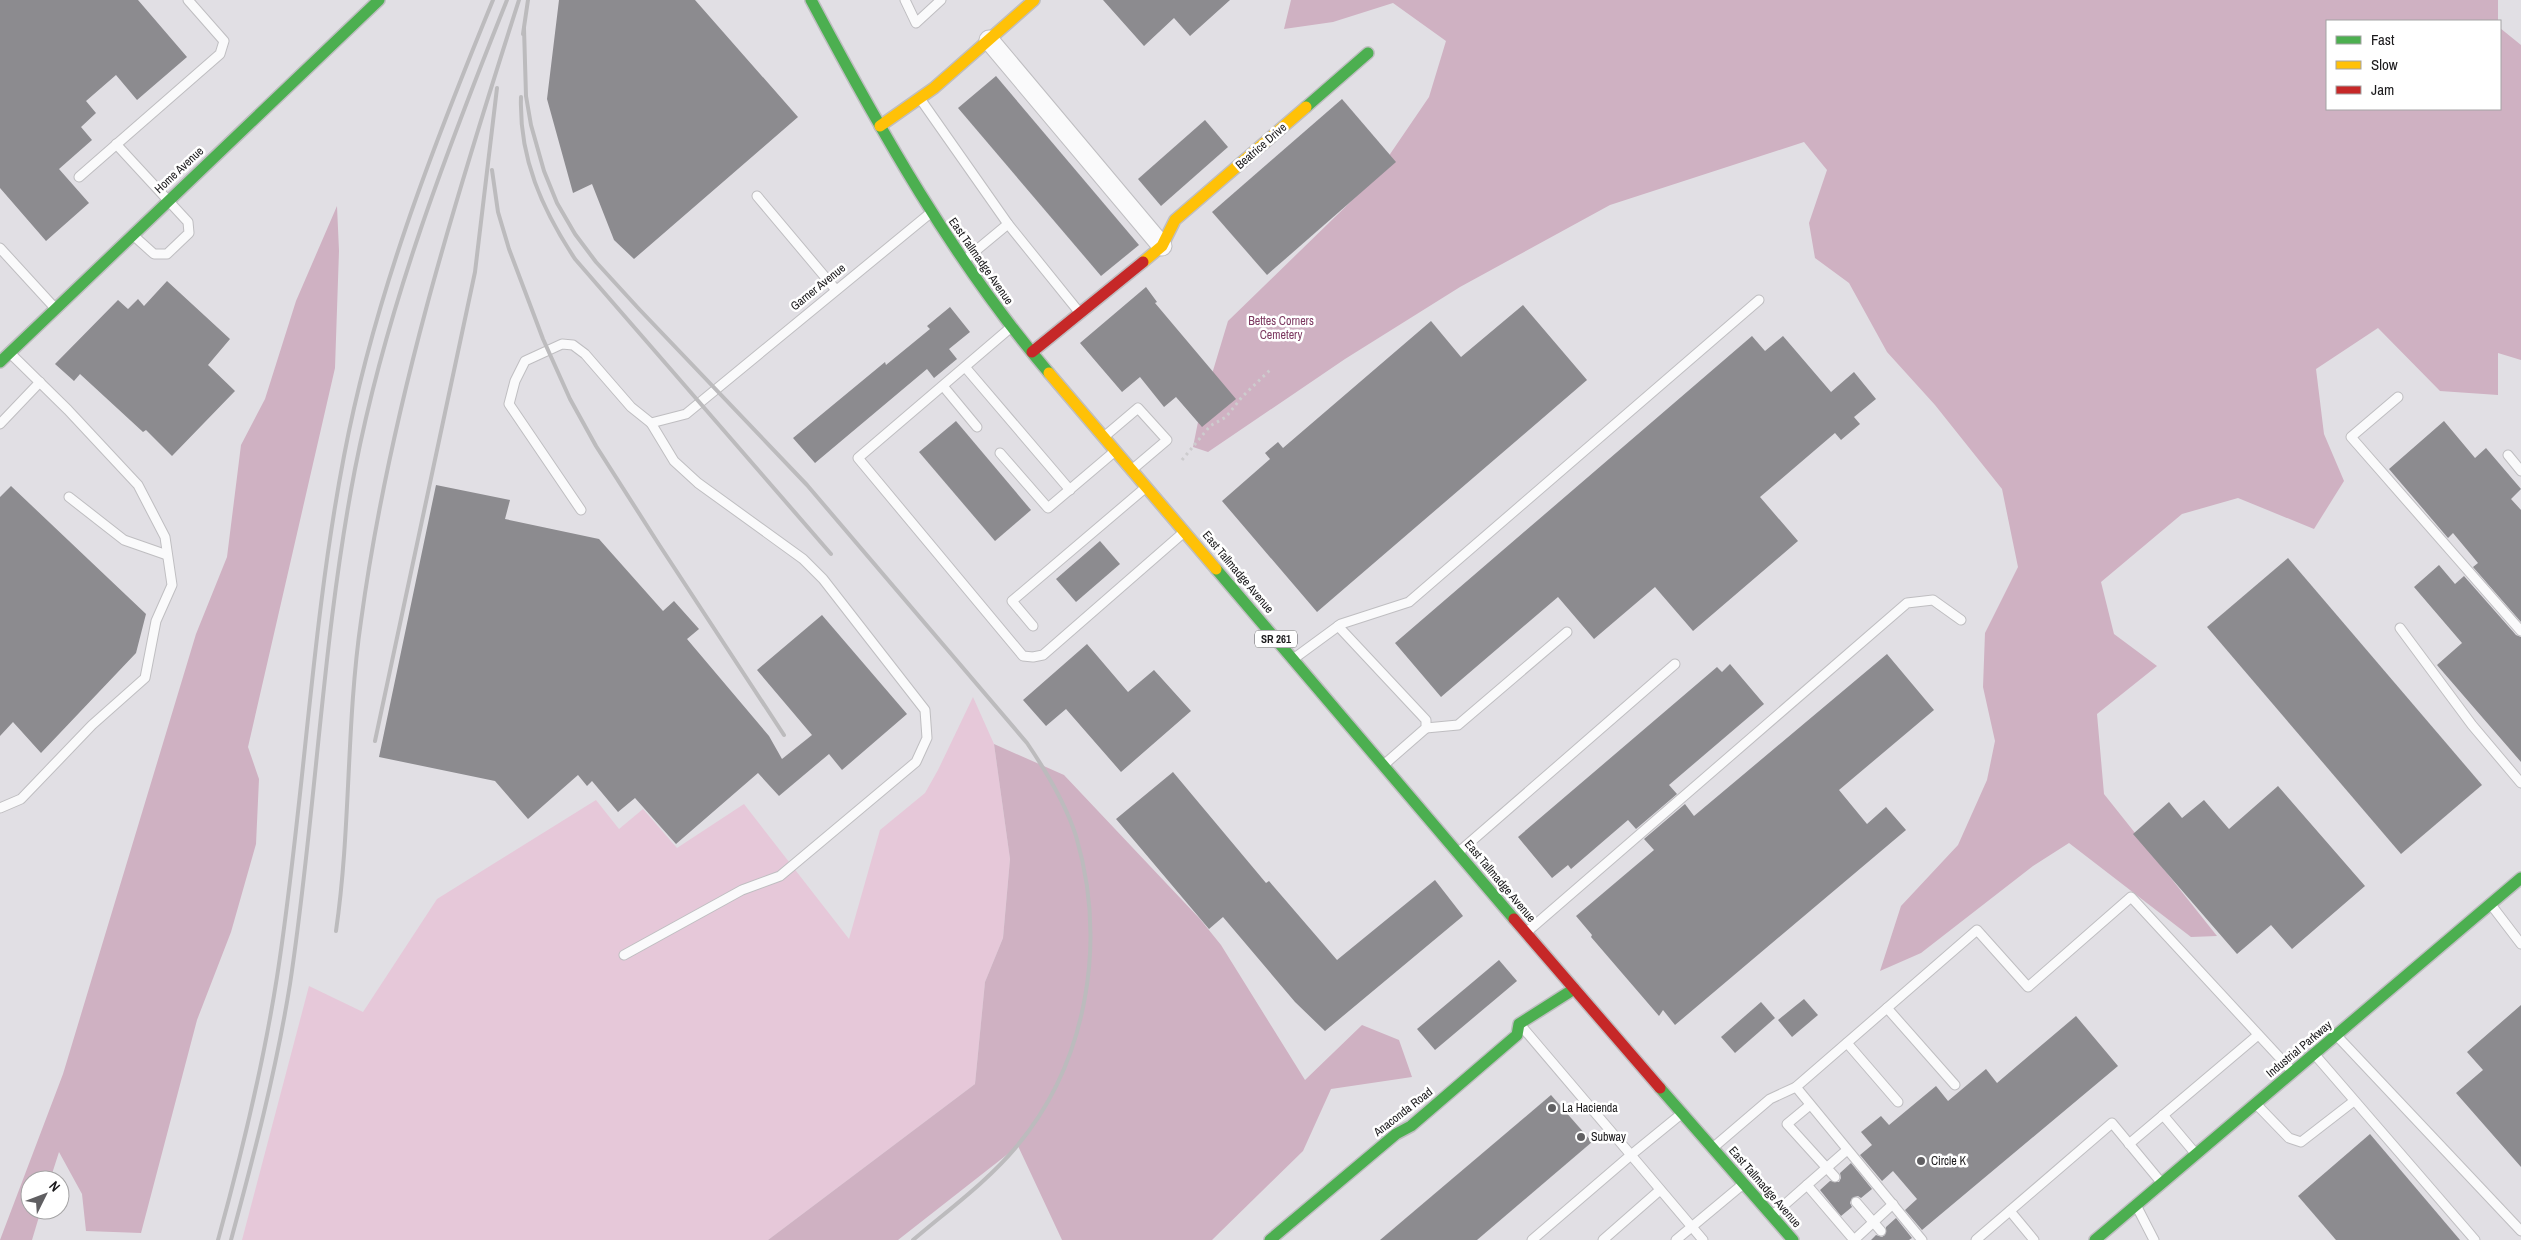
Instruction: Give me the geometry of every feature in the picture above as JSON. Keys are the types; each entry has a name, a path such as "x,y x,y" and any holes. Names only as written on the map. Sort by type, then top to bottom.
{"street":[{"name":"Home Avenue","path":"0,362 54,308 379,0"},
{"name":"East Tallmadge Avenue","path":"811,0 930,213 1012,327 1574,989 1793,1240"},
{"path":"880,126 919,98 1034,0"},
{"path":"989,40 1162,246"},
{"name":"Beatrice Drive","path":"1032,352 1162,246 1175,220 1368,53"},
{"name":"Industrial Parkway","path":"2095,1240 2521,878"},
{"name":"Anaconda Road","path":"1270,1240 1396,1134 1411,1126 1517,1034 1520,1024 1574,989"}],"lane":[{"path":"79,177 220,54 224,42 188,0"},
{"path":"905,0 916,23 941,0"},
{"path":"919,98 1008,224 1080,313"},
{"path":"116,144 188,222 189,233 167,254 154,254 132,234"},
{"path":"757,196 836,290"},
{"name":"Garner Avenue","path":"651,423 686,414 930,213"},
{"path":"963,261 1008,224"},
{"path":"0,248 54,308"},
{"path":"1294,659 1338,626 1409,602 1759,300"},
{"path":"1012,327 858,458 1023,656 1033,657 1042,655 1186,532"},
{"path":"581,510 509,404 515,381 526,361 562,344 573,345 585,354 631,407 651,423 674,461 698,483 804,559 823,579 925,710 927,738 916,762 780,876 742,890 624,955"},
{"path":"0,808 21,800 92,725 145,678 156,621 172,585 165,537 138,485 9,352"},
{"path":"965,367 1070,490"},
{"path":"0,424 40,382"},
{"path":"942,386 977,427"},
{"path":"2398,397 2351,437 2521,631"},
{"path":"1104,437 1138,408 1167,440 1132,470"},
{"path":"1000,453 1048,508 1116,450"},
{"path":"2508,455 2521,471"},
{"path":"1033,626 1012,600 1147,486"},
{"path":"69,497 124,540 167,555"},
{"path":"1526,932 1907,603 1933,600 1961,620"},
{"path":"1338,626 1426,720 1426,728"},
{"path":"2400,628 2472,725 2521,782"},
{"path":"1383,765 1426,728 1458,725 1567,632"},
{"path":"1458,852 1675,664"},
{"path":"1712,1148 1770,1099 1796,1087 1977,930 2028,987 2131,896 2292,1072"},
{"path":"2490,904 2521,944"},
{"path":"1887,1008 1955,1086"},
{"path":"1520,1024 1703,1240"},
{"path":"2129,1144 2258,1035"},
{"path":"2336,1035 2521,1231"},
{"path":"1847,1043 1898,1102"},
{"path":"2314,1054 2475,1240"},
{"path":"1796,1087 1922,1240"},
{"path":"2256,1103 2289,1138 2301,1142 2354,1101"},
{"path":"1810,1105 1787,1124 1834,1177"},
{"path":"1532,1240 1682,1113"},
{"path":"2163,1115 2196,1154"},
{"path":"1976,1240 2112,1123 2162,1183"},
{"path":"1772,1216 1847,1150"},
{"path":"1676,1240 1744,1184"},
{"path":"1807,1185 1854,1240 1893,1204"},
{"path":"1603,1240 1660,1190"},
{"path":"1856,1202 1881,1232"},
{"path":"2136,1205 2154,1240"},
{"path":"2010,1211 2034,1240"}],"path":[{"path":"1182,460 1210,426 1226,418 1242,397 1270,370"}],"shaded area":[{"path":"973,697 994,744 1010,859 1003,938 985,982 975,1084 768,1240 242,1240 309,986 363,1012 437,899 596,800 619,829 643,809 677,848 744,804 849,939 880,830 925,793"}],"green space":[{"name":"Bettes Corners Cemetery","path":"1291,0 2498,0 2498,20 2326,20 2326,110 2501,110 2501,29 2521,45 2521,360 2498,353 2498,395 2440,391 2378,328 2316,369 2324,434 2344,481 2314,529 2238,498 2182,514 2101,582 2114,634 2157,666 2097,714 2104,794 2217,936 2191,937 2069,843 2033,866 1921,953 1880,971 1901,906 1958,845 1987,780 1995,741 1983,687 1985,633 2018,567 2002,489 1935,405 1887,352 1849,283 1815,258 1809,223 1827,170 1804,142 1610,205 1460,287 1345,359 1208,452 1193,447 1199,417 1228,321 1371,182 1429,97 1446,41 1393,3 1333,22 1284,29"},
{"path":"337,206 339,251 335,368 248,747 259,779 256,844 231,932 197,1020 141,1233 86,1231 82,1194 59,1152 53,1170 27,1170 63,1074 196,634 227,557 241,445 265,399 296,301"},
{"path":"994,744 1064,775 1200,919 1221,945 1305,1080 1362,1025 1399,1040 1412,1077 1331,1089 1303,1151 1212,1240 1062,1240 1018,1146 898,1240 768,1240 975,1084 985,982 1003,938 1010,859"},
{"path":"20,1187 20,1220 38,1220 32,1240 0,1240"}],"building":[{"path":"0,0 138,0 187,57 137,100 116,75 86,101 96,113 81,127 92,140 59,169 89,203 46,241 0,188"},
{"path":"559,0 695,0 798,117 634,259 614,240 592,184 573,193 547,99"},
{"path":"1103,0 1230,0 1190,36 1174,18 1144,46"},
{"path":"996,76 1139,245 1101,276 958,108"},
{"path":"1342,99 1396,162 1267,275 1212,212"},
{"path":"1205,120 1228,147 1161,206 1138,179"},
{"path":"167,281 230,339 208,365 235,391 172,456 146,430 143,432 80,374 74,381 55,364 118,300 128,309 138,299 144,306"},
{"path":"1146,287 1157,302 1155,303 1236,399 1202,427 1176,397 1164,407 1140,377 1122,392 1080,343"},
{"path":"1523,305 1587,380 1317,612 1222,501 1270,459 1265,453 1278,442 1283,448 1431,321 1461,357"},
{"path":"950,307 970,332 949,349 957,359 934,378 927,369 815,463 793,438 885,362 886,365 930,329 927,326"},
{"path":"1752,336 1765,351 1783,336 1831,392 1854,372 1876,399 1854,417 1860,424 1841,440 1835,433 1760,497 1798,541 1693,631 1655,587 1594,639 1558,597 1441,697 1395,643"},
{"path":"956,421 1031,510 995,541 919,452"},
{"path":"2444,421 2475,458 2486,448 2521,489 2511,499 2521,510 2521,622 2473,567 2478,563 2453,533 2448,538 2389,469"},
{"path":"436,485 510,500 505,519 599,539 663,611 674,601 699,629 687,639 769,736 782,759 812,735 757,670 822,615 907,714 842,770 829,754 779,796 758,773 676,844 635,798 618,812 592,781 587,786 578,775 528,819 495,781 379,757"},
{"path":"11,486 146,614 136,653 41,753 13,722 0,736 0,497"},
{"path":"1100,541 1120,564 1076,602 1056,579"},
{"path":"2288,558 2482,785 2401,854 2207,627"},
{"path":"2439,565 2455,584 2464,576 2516,635 2521,637 2521,762 2437,665 2462,643 2414,587"},
{"path":"1087,644 1128,692 1154,670 1191,711 1121,772 1066,709 1046,726 1023,700"},
{"path":"1887,654 1934,710 1839,790 1867,824 1886,807 1906,830 1675,1025 1663,1010 1659,1016 1591,937 1592,935 1576,916 1654,850 1644,839 1685,804 1694,816"},
{"path":"1730,664 1764,704 1669,785 1677,794 1636,829 1628,820 1571,869 1568,865 1552,878 1518,837 1717,667 1722,672"},
{"path":"1173,772 1266,883 1269,881 1337,960 1435,880 1463,916 1325,1031 1295,1002 1223,917 1209,929 1116,819"},
{"path":"2278,786 2365,886 2292,949 2271,925 2237,954 2133,834 2169,802 2182,818 2204,800 2229,829"},
{"path":"1499,960 1517,981 1435,1050 1417,1029"},
{"path":"1804,999 1818,1015 1792,1037 1778,1020"},
{"path":"1761,1002 1775,1018 1735,1053 1721,1037"},
{"path":"2521,1005 2521,1167 2456,1093 2483,1070 2467,1052"},
{"path":"2076,1016 2118,1066 1922,1230 1905,1210 1917,1199 1893,1171 1882,1181 1860,1155 1872,1145 1861,1132 1881,1116 1889,1125 1936,1086 1948,1101 1986,1069 1997,1083"},
{"path":"1551,1095 1592,1142 1477,1240 1380,1240"},
{"path":"2370,1134 2460,1240 2336,1240 2298,1196"},
{"path":"1851,1163 1872,1189 1861,1198 1858,1196 1852,1198 1850,1203 1852,1207 1841,1216 1820,1190 1830,1181 1839,1182 1841,1178 1840,1173"},
{"path":"1896,1218 1912,1238 1909,1240 1871,1240 1876,1235 1882,1237 1885,1235 1886,1227"}],"railway":[{"path":"218,1240 251,1109 277,977 294,847 323,586 344,456 357,397 371,339 407,225 448,112 493,0"},
{"path":"231,1240 271,1081 290,984 299,920 335,597 355,469 368,408 401,289 420,231 462,115 507,0"},
{"path":"336,931 344,854 356,660 373,542 389,463 426,307 471,153 519,0"},
{"path":"523,34 528,0"},
{"path":"524,28 526,96 531,125 544,171 557,203 575,234 596,262 639,309 807,485 1027,743 1054,787 1076,836 1085,876 1090,917 1090,958 1085,998 1075,1038 1061,1076 1041,1113 1017,1146 980,1184 913,1240"},
{"path":"375,741 475,272 497,88"},
{"path":"521,97 524,141 535,182 552,221 575,259 831,554"},
{"path":"492,170 498,212 509,249 543,339 570,399 596,446 784,735"}],"traffic: fast":[{"path":"0,362 379,0"},
{"path":"811,0 891,145 920,193 981,285 1049,373"},
{"path":"1306,107 1368,53"},
{"path":"1216,569 1514,919"},
{"path":"2095,1240 2521,878"},
{"path":"1270,1240 1396,1134 1411,1126 1517,1035 1519,1024 1574,989"},
{"path":"1660,1088 1793,1240"}],"traffic: slow":[{"path":"880,126 934,88 1034,0"},
{"path":"1143,262 1162,246 1175,220 1306,107"},
{"path":"1049,373 1216,569"}],"traffic: jam":[{"path":"1032,352 1143,262"},
{"path":"1514,919 1660,1088"}],"place":[{"name":"La Hacienda","path":"1552,1108"},
{"name":"Subway","path":"1581,1137"},
{"name":"Circle K","path":"1921,1161"}]}
